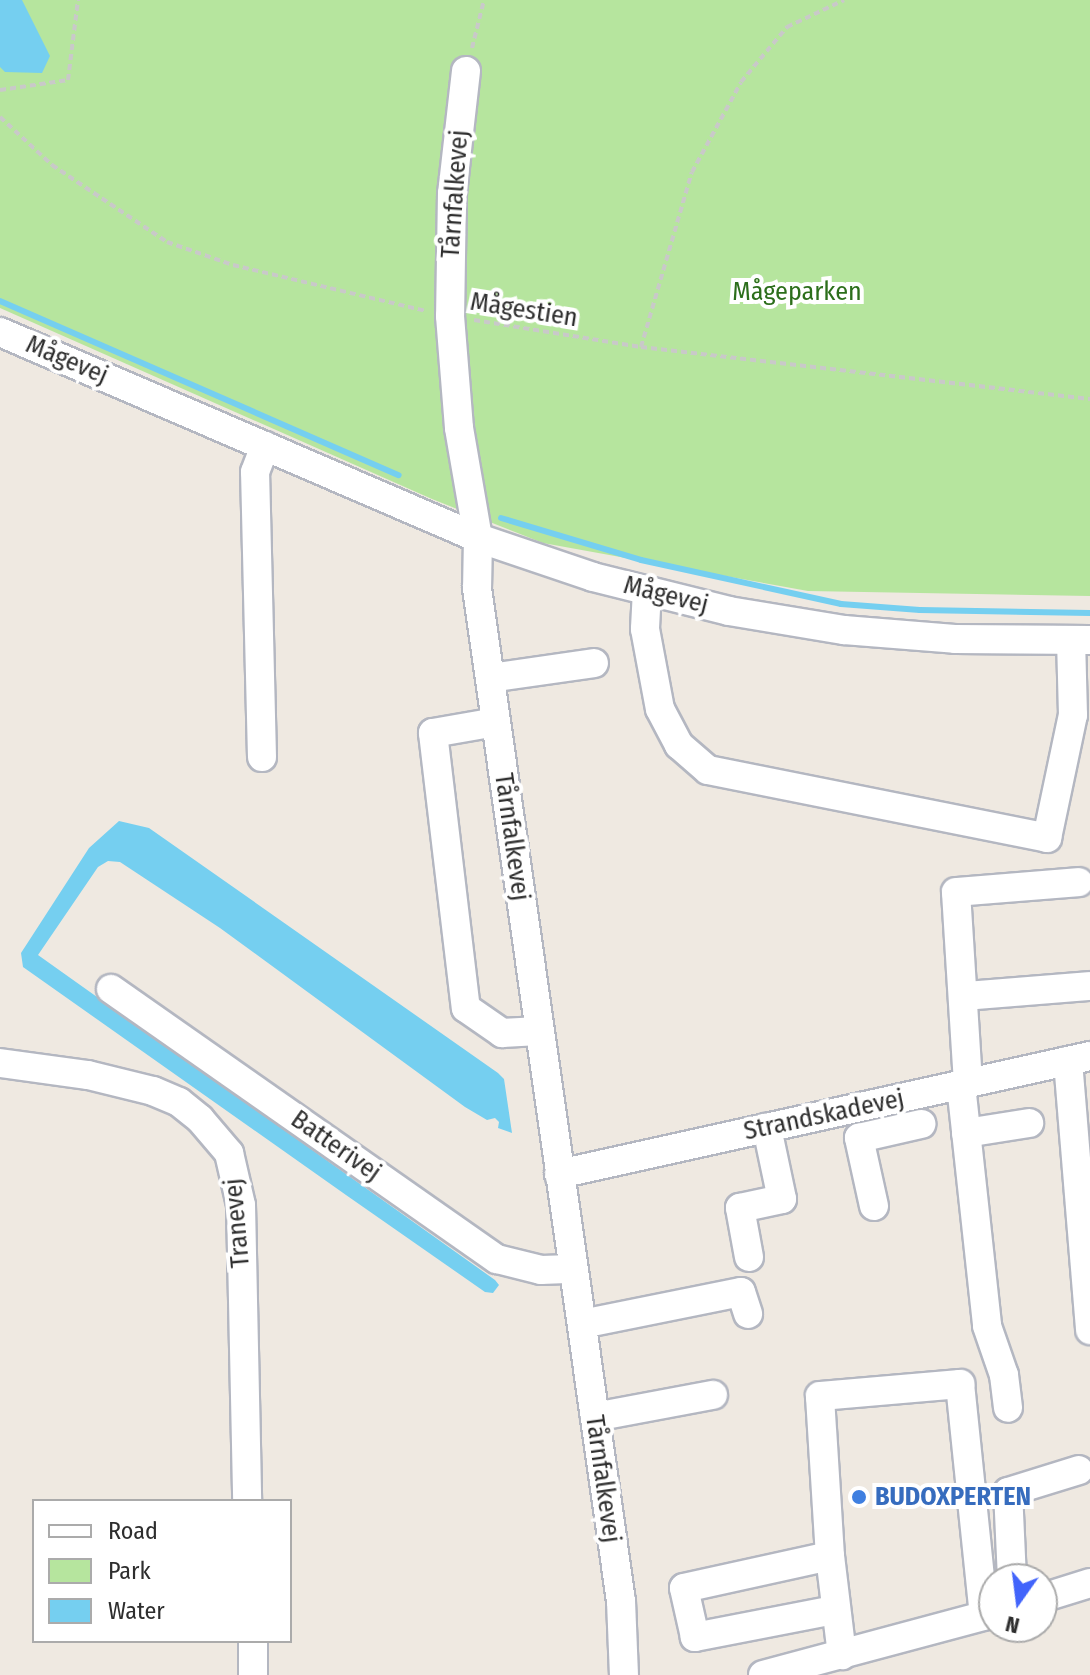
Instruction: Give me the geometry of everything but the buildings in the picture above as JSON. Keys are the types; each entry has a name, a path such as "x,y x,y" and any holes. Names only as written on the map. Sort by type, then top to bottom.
{"street":[{"name":"Tårnfalkevej","path":"466,71 452,193 450,316 459,428 478,538 477,588 621,1601 624,1675"},
{"name":"Mågevej","path":"0,332 478,538 593,577 729,611 844,630 955,639 1080,640"},
{"path":"262,757 255,472 265,446"},
{"path":"647,590 645,629 660,709 679,745 708,770 1047,838 1073,715 1080,640"},
{"path":"490,678 594,663"},
{"path":"496,722 433,733 466,1008 502,1033 539,1031"},
{"path":"1008,1408 1004,1375 987,1326 966,1133 965,996 956,892 1079,882"},
{"path":"965,996 1090,986"},
{"name":"Batterivej","path":"111,989 497,1259 541,1270 573,1269"},
{"path":"1079,1058 1090,1330"},
{"name":"Strandskadevej","path":"559,1174 1079,1058"},
{"name":"Tranevej","path":"0,1063 88,1075 153,1091 179,1102 200,1119 229,1153 241,1205 247,1499"},
{"path":"886,1102 893,1130"},
{"path":"966,1133 1029,1123"},
{"path":"874,1206 859,1138 921,1124"},
{"path":"749,1257 740,1208 782,1199 767,1128"},
{"path":"582,1324 741,1292 748,1314"},
{"path":"842,1655 834,1610 820,1396 960,1384 983,1563"},
{"path":"595,1417 713,1395"},
{"path":"1011,1563 1008,1492 1079,1470"},
{"path":"830,1556 684,1588 695,1637 834,1610"},
{"path":"1058,1593 1090,1583"},
{"name":"Tårnfalkevej","path":"621,1601 642,1675"},
{"path":"763,1675 978,1617"},
{"path":"253,1643 253,1675"}],"path":[{"path":"0,90 68,80 78,0"},
{"path":"466,71 484,0"},
{"path":"641,347 692,172 741,82 787,27 844,0"},
{"name":"Mågestien","path":"0,117 52,165 167,242 246,268 450,316 641,347 1090,399"}],"green space":[{"name":"Mågeparken","path":"0,0 1090,0 1090,596 808,591 543,543 432,499 0,308"}],"water":[{"path":"0,0 22,0 50,56 42,73 5,72 0,67"},
{"path":"119,821 149,828 498,1073 504,1079 512,1133 498,1128 499,1122 495,1118 487,1120 465,1107 220,928 120,862 108,861 98,867 38,955 495,1280 499,1285 493,1293 485,1292 23,967 21,953 89,848"}],"waterway":[{"path":"0,301 399,475"},
{"path":"501,518 641,560 841,604 920,610 1090,613"}],"place":[{"name":"BUDOXPERTEN","path":"859,1497"}]}
